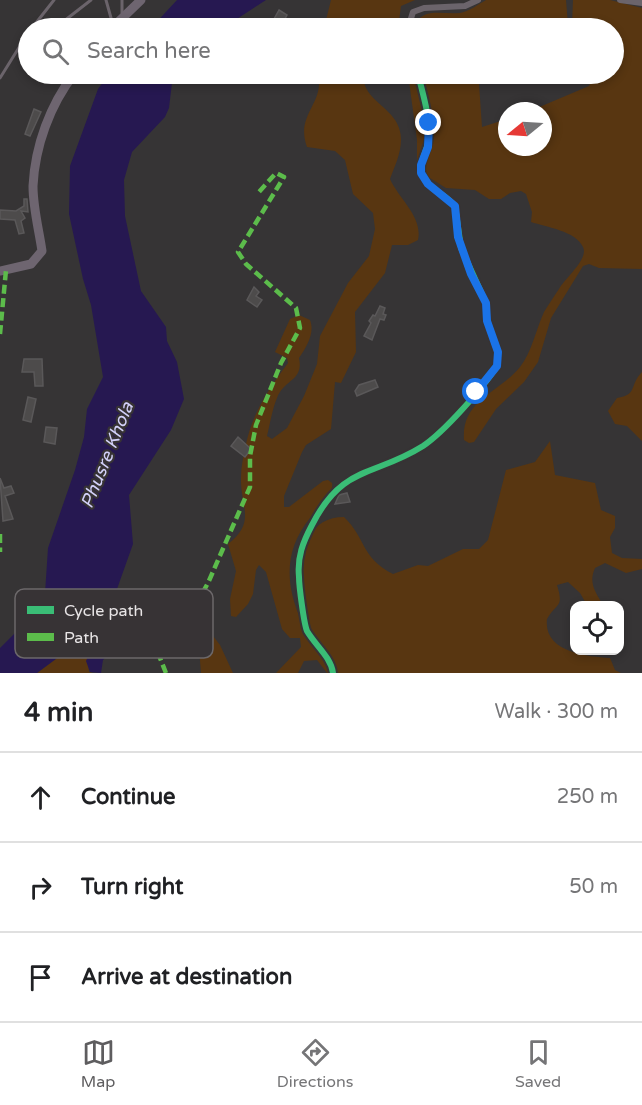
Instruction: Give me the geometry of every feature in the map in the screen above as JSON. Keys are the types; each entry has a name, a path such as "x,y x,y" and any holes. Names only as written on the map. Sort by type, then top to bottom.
{"main road":[{"path":"123,18 141,0"},
{"path":"0,271 31,264 42,251 33,187 38,153 55,104 68,84"}],"street":[{"path":"411,18 413,12 419,9 458,8 478,0"},
{"path":"620,0 642,3"},
{"path":"333,673 328,660 305,627 298,578 301,548 319,512 333,491 345,482 424,445 443,429 497,366 498,352 487,321 486,303 461,248 455,206 428,184 421,173 421,165 428,147 429,130 420,84"}],"lane":[{"path":"40,18 54,0"},
{"path":"68,18 91,0"},
{"path":"106,0 110,18"},
{"path":"122,0 122,18"},
{"path":"0,78 18,47"}],"shaded area":[{"path":"331,0 415,0 401,6 399,18 326,18"},
{"path":"486,0 566,0 567,18 421,18 433,13 470,10"},
{"path":"573,0 610,0 642,8 642,269 599,268 589,264 583,266 551,318 538,362 524,382 496,409 474,442 469,443 464,440 469,415 483,398 520,367 531,347 544,312 580,263 584,252 579,242 567,233 531,222 532,212 526,194 521,191 510,193 501,199 489,199 475,190 446,188 417,170 417,140 409,84 479,84 482,127 498,122 498,156 552,156 551,102 590,84 624,84 624,18 572,18"},
{"path":"319,84 365,84 372,96 396,121 399,128 400,147 390,179 414,216 419,232 418,240 408,245 392,245 385,273 355,312 356,352 341,383 335,382 331,429 306,445 284,496 284,507 289,507 323,481 328,480 332,483 331,494 301,530 292,555 290,580 301,620 305,606 301,580 302,558 309,537 322,523 332,518 344,517 375,561 393,574 418,565 428,566 463,549 479,549 488,540 506,470 535,462 550,441 555,475 595,483 601,510 615,516 615,528 610,537 612,553 622,558 642,559 642,569 626,573 605,563 595,568 592,578 601,601 585,601 568,582 557,585 560,601 547,619 548,630 552,639 559,646 570,651 570,655 610,658 615,670 621,673 327,673 317,660 304,661 298,673 276,673 301,647 300,638 290,638 282,629 266,572 259,565 256,570 253,594 248,604 236,617 231,616 230,599 236,571 228,544 237,536 245,521 241,474 251,425 267,393 288,363 287,358 275,352 290,319 299,315 310,320 311,335 299,358 299,371 280,392 272,412 267,436 272,439 287,428 304,396 317,364 320,336 348,283 369,256 375,229 373,213 353,194 345,160 335,151 307,147 304,136 307,117 318,93"},
{"path":"642,372 642,441 627,426 615,424 608,411 617,398 624,397 631,392"},
{"path":"213,636 220,645 233,673 201,673 200,658 213,658"},
{"path":"57,658 87,658 89,672 93,673 37,673"}],"water":[{"path":"177,0 266,0 238,18 160,18"},
{"name":"Phusre Khola","path":"102,84 172,84 169,108 165,117 132,152 124,180 125,216 141,291 166,327 167,341 177,362 184,399 171,430 129,495 133,544 117,589 45,589 48,548 75,470 84,437 87,409 103,377 91,305 69,214 70,166"},
{"path":"15,633 15,658 57,658 37,673 0,673 0,648"},
{"path":"87,658 105,658 101,673 90,672 86,661"}],"building":[{"path":"279,10 287,15 285,18 275,18"},
{"path":"34,109 41,112 30,136 25,134"},
{"path":"24,199 27,199 28,212 21,211 25,218 21,221 24,233 19,234 15,220 0,219 0,210 16,211 24,206"},
{"path":"254,287 259,292 256,296 262,300 257,307 247,300"},
{"path":"380,306 385,308 383,314 386,315 384,320 380,319 372,340 364,336 371,323 369,321 373,315 375,316"},
{"path":"24,359 42,359 43,386 35,386 34,372 22,372"},
{"path":"375,380 378,387 357,396 355,391 359,385"},
{"path":"28,397 36,399 31,422 23,420"},
{"path":"46,427 57,428 55,444 44,442"},
{"path":"238,437 251,449 245,457 231,446"},
{"path":"0,478 4,488 11,486 14,493 5,496 13,519 3,521"},
{"path":"347,493 350,502 335,504 339,495"}],"marked path":[{"path":"205,589 250,487 250,456 256,425 281,363 300,328 296,308 246,264 238,252 284,177 276,173 258,193"},
{"path":"0,334 6,270"},
{"path":"0,534 0,552"},
{"path":"160,658 166,673"}],"cycle path":[{"path":"333,673 326,656 307,631 304,621 299,563 303,544 312,525 324,505 348,481 405,456 432,439 463,409 497,366 498,353 487,321 486,303 461,248 455,206 432,187 422,174 421,165 428,143 429,130 420,84"}],"route":[{"path":"429,123 428,147 421,165 421,173 428,184 446,196 455,206 458,237 471,274 486,303 487,321 498,352 497,366 488,381 476,392"}]}
